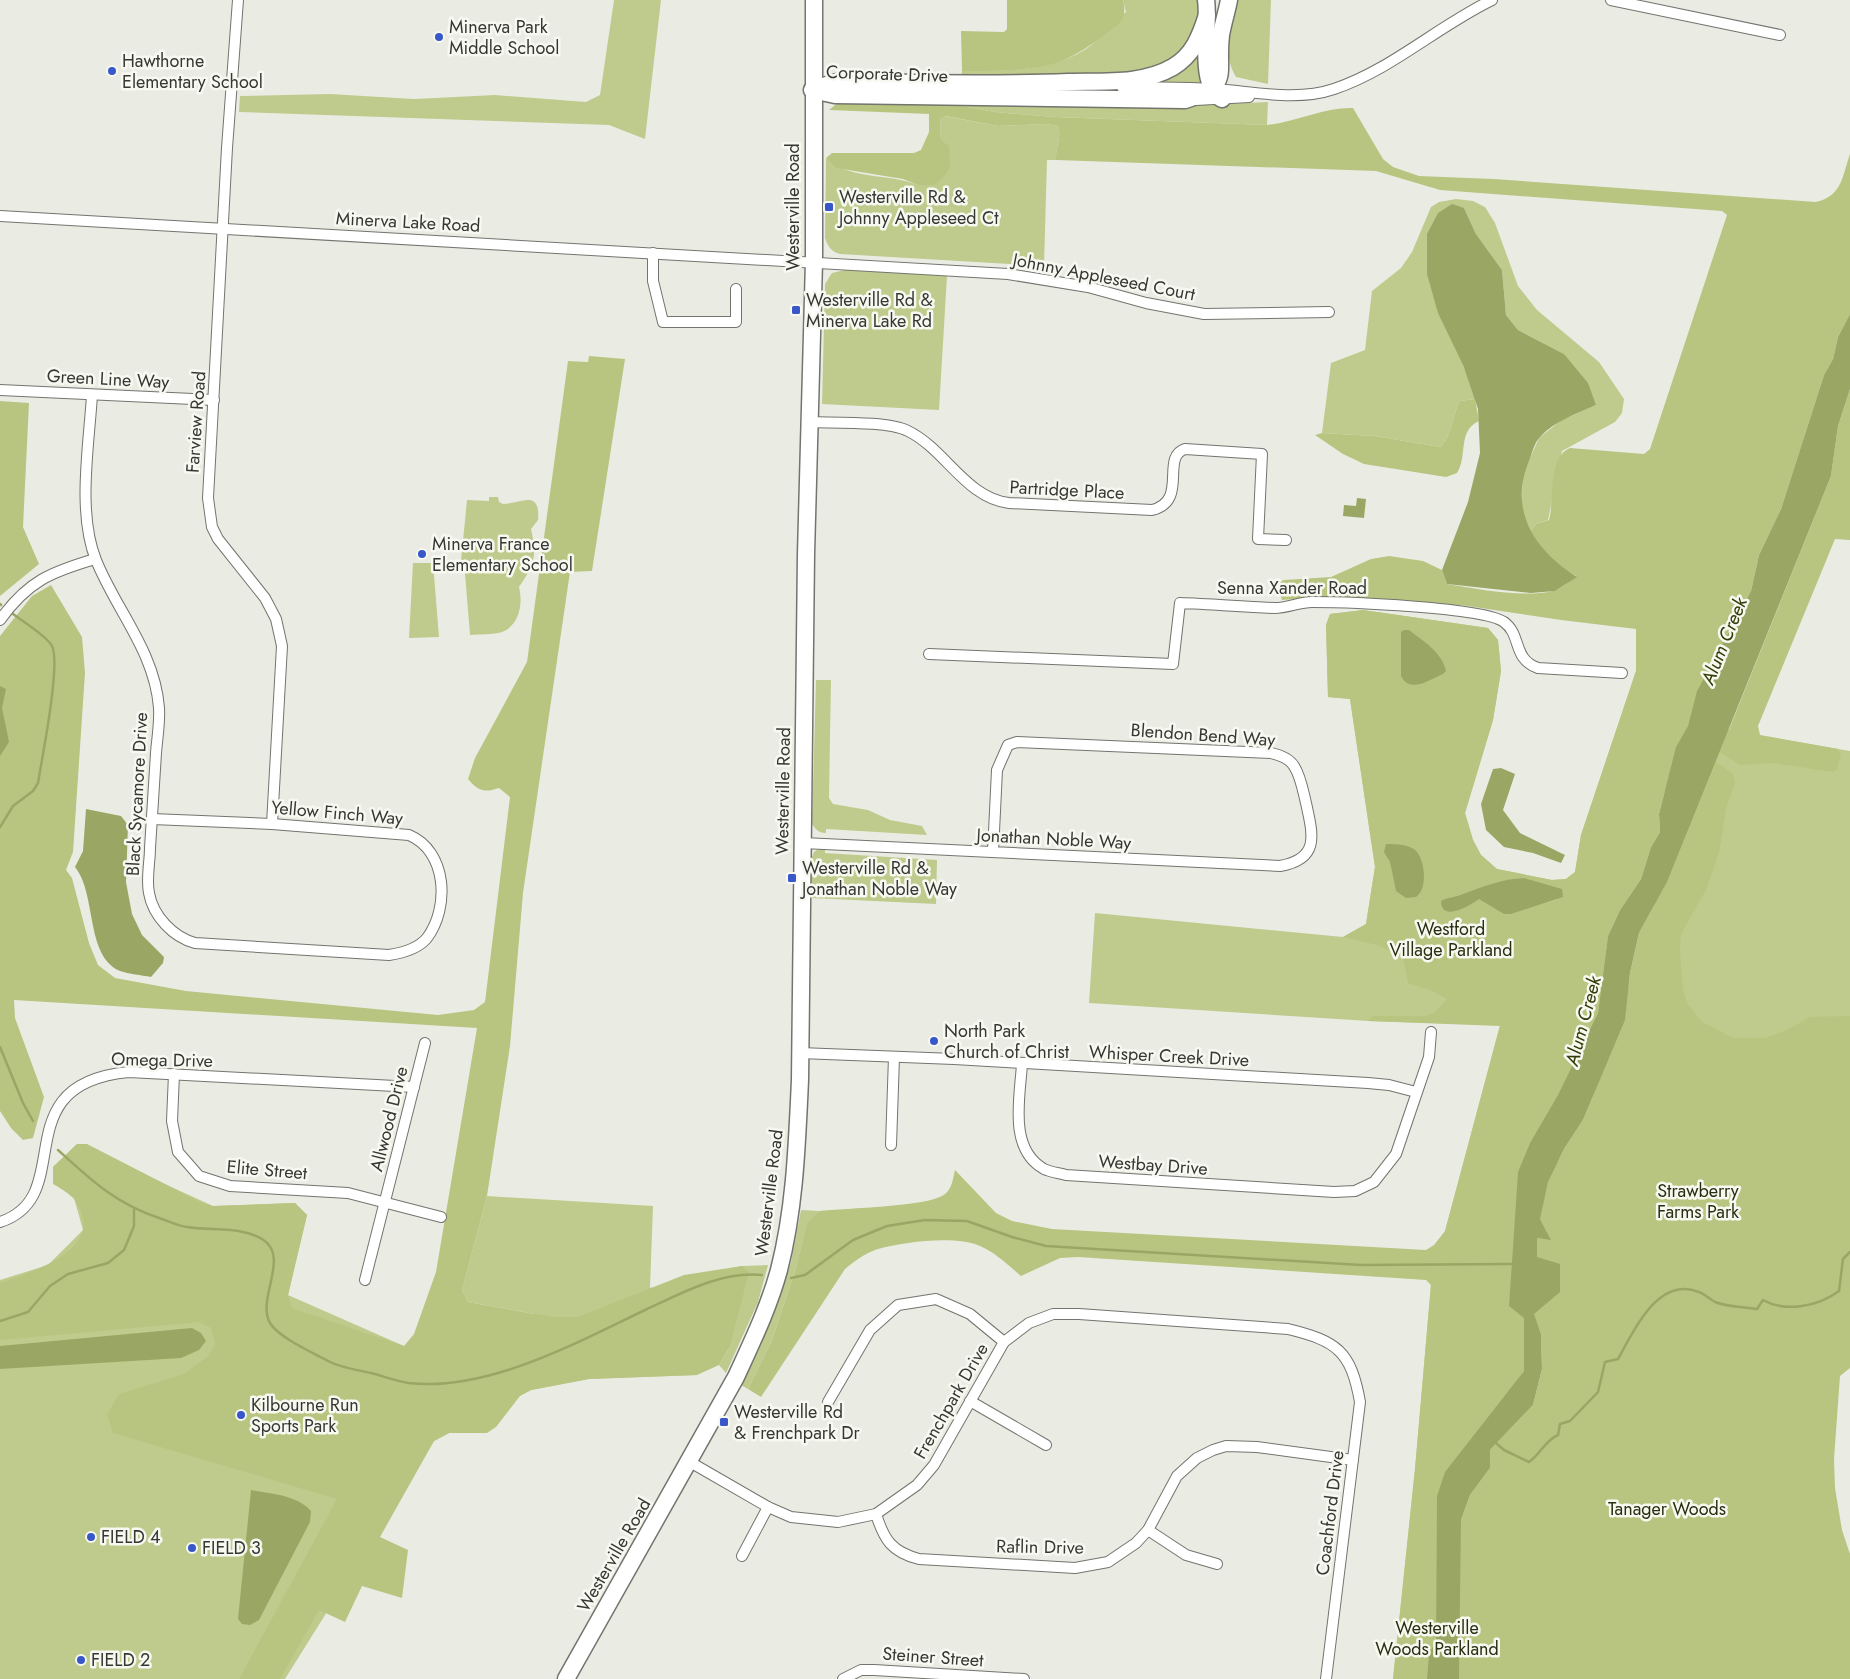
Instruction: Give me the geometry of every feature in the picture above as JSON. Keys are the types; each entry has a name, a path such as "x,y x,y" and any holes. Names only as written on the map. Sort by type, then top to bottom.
{"main road":[{"name":"Westerville Road","path":"566,1679 690,1462 736,1377 759,1326 778,1271 789,1219 797,1148 800,1053 814,261 812,90 814,0"},
{"path":"1217,94 1220,78 1221,35 1229,0"},
{"path":"1206,8 1207,78 1217,94"},
{"path":"997,85 1119,80 1154,75 1172,68 1190,53 1200,36 1206,8"},
{"name":"Corporate Drive","path":"812,90 837,82 997,85"},
{"name":"Corporate Drive","path":"812,90 835,95 1185,100 1217,94"}],"street":[{"name":"Farview Road","path":"238,0 208,498 212,527 226,551 265,598 276,619 282,646 272,824"},
{"name":"Corporate Drive","path":"997,85 1217,94 1313,93 1333,90 1365,76 1492,0"},
{"path":"1610,0 1780,35"},
{"name":"Minerva Lake Road","path":"0,216 814,261"},
{"path":"653,253 653,281 663,322 736,322 736,289"},
{"name":"Johnny Appleseed Court","path":"814,261 1008,274 1088,287 1146,303 1204,314 1329,312"},
{"name":"Green Line Way","path":"0,390 214,400"},
{"name":"Black Sycamore Drive","path":"92,395 87,511 95,559 118,606 145,650 153,674 159,708 149,893 153,905 165,924 185,940 225,946 389,955 407,951 421,943 431,931"},
{"name":"Partridge Place","path":"810,422 888,426 906,430 919,437 979,491 998,502 1009,503 1142,511 1161,508 1171,496 1176,455 1185,449 1262,454 1258,539 1286,540"},
{"path":"0,620 22,592 35,583 62,569 95,559"},
{"name":"Senna Xander Road","path":"929,654 1173,664 1180,603 1278,608 1310,602 1479,613 1504,622 1513,633 1522,657 1529,665 1547,669 1622,673"},
{"name":"Blendon Bend Way","path":"993,852 997,770 1008,746 1017,742 1029,741 1271,753 1284,756 1294,765 1299,777 1312,829 1312,843 1302,860"},
{"name":"Yellow Finch Way","path":"152,819 272,824 409,835 420,840 437,861 440,872 439,909 431,931"},
{"name":"Jonathan Noble Way","path":"803,843 1280,866 1294,864 1302,860"},
{"path":"1416,1092 1429,1057 1431,1032"},
{"name":"Allwood Drive","path":"365,1280 425,1043"},
{"name":"Whisper Creek Drive","path":"800,1053 1368,1083 1389,1085 1416,1092"},
{"path":"891,1145 894,1057"},
{"name":"Westbay Drive","path":"1022,1064 1018,1129 1026,1152 1043,1169 1066,1176 1334,1192 1355,1190 1374,1182 1396,1154 1416,1092"},
{"name":"Omega Drive","path":"0,1222 22,1210 35,1193 50,1125 56,1108 70,1093 88,1080 105,1074 129,1072 414,1087"},
{"name":"Elite Street","path":"174,1074 172,1121 178,1152 200,1176 230,1186 333,1191 441,1217"},
{"path":"828,1402 870,1330 898,1305 936,1299 970,1314 1004,1342"},
{"name":"Frenchpark Drive","path":"690,1462 768,1507 790,1517 838,1522 876,1514 917,1485 934,1465 1004,1342 1029,1323 1053,1314 1079,1314 1288,1329 1318,1336 1344,1353"},
{"name":"Coachford Drive","path":"1326,1679 1360,1402 1356,1376 1344,1353"},
{"path":"970,1401 1046,1445"},
{"name":"Raflin Drive","path":"876,1514 881,1531 892,1546 904,1555 919,1559 1075,1568 1108,1562 1136,1543 1148,1530 1177,1476 1197,1458 1213,1450 1226,1446 1257,1446 1353,1460"},
{"path":"742,1556 768,1507"},
{"path":"1148,1530 1186,1555 1217,1564"},
{"name":"Steiner Street","path":"843,1679 861,1670 874,1670 1024,1679"}],"green space":[{"path":"614,0 661,0 645,139 609,125 239,112 240,96 330,94 414,99 495,95 586,102 600,95"},
{"path":"1007,0 1123,0 1124,13 1121,21 1114,28 1079,52 1060,62 1019,70 962,71 961,31 1004,32 1007,29"},
{"path":"1123,0 1198,0 1199,22 1187,47 1165,66 1135,74 961,77 962,71 1026,69 1072,57 1091,45 1126,12"},
{"path":"1235,0 1271,0 1268,84 1236,77 1232,68 1229,59 1228,39"},
{"path":"1196,54 1200,55 1202,82 1159,83 1159,78"},
{"path":"839,102 941,102 995,112 1055,117 1267,125 1321,112 1353,108 1383,159 1393,167 1419,176 1494,179 1816,202 1825,199 1836,190 1843,178 1850,154 1850,314 1838,337 1833,359 1824,375 1781,509 1759,555 1751,591 1697,691 1688,726 1676,747 1659,814 1660,832 1651,847 1641,879 1620,910 1608,936 1598,1013 1558,1095 1530,1143 1518,1172 1509,1306 1524,1317 1524,1371 1437,1496 1436,1641 1429,1654 1427,1679 1393,1679 1415,1469 1431,1285 1426,1280 1078,1257 1060,1258 1021,1276 991,1252 969,1243 943,1240 902,1244 873,1251 860,1257 845,1269 761,1397 748,1389 772,1340 795,1271 807,1223 819,1211 905,1204 936,1198 945,1194 949,1189 955,1170 996,1213 1012,1221 1052,1229 1426,1250 1434,1245 1445,1231 1500,1026 1368,1021 1373,1016 1426,1016 1435,1012 1447,999 1430,990 1408,983 1403,957 1377,945 1343,937 1366,924 1375,867 1350,699 1328,697 1326,625 1330,614 1363,610 1488,628 1498,640 1501,671 1493,720 1465,813 1473,840 1481,855 1497,869 1552,880 1566,879 1575,872 1581,835 1636,671 1636,629 1461,605 1450,607 1320,597 1282,600 1277,583 1284,580 1331,577 1371,559 1389,556 1423,561 1442,570 1447,584 1500,592 1528,594 1553,591 1562,587 1576,576 1550,557 1531,531 1536,524 1549,520 1553,480 1558,460 1570,448 1644,454 1650,449 1727,215 1722,211 1440,190 1376,171 1056,160 1058,126 1047,124 998,126 945,116 940,119 941,140 949,146 950,167 942,179 934,185 918,185 903,179 836,168 826,158 832,153 914,153 921,150 929,132 929,114 829,110","holes":["1384,852 1416,897 1396,891 1390,862","1524,878 1562,889 1556,901 1529,907 1511,914 1504,914 1484,900 1445,898 1493,883"]},
{"path":"941,102 1028,107 1156,107 1268,102 1267,125 1055,117 995,112"},
{"path":"944,116 998,126 1047,124 1058,126 1056,160 1047,160 1044,266 840,254 829,246 825,238 826,158 846,170 907,181 918,185 941,140 940,119"},
{"path":"1456,199 1473,201 1485,207 1495,223 1518,286 1537,310 1599,362 1624,399 1622,413 1615,422 1562,451 1548,520 1536,524 1531,531 1521,510 1523,474 1539,438 1560,421 1596,405 1564,354 1518,330 1506,315 1502,270 1476,234 1464,208 1463,365 1475,399 1460,401 1447,438 1440,447 1375,436 1322,433 1331,363 1365,350 1372,291 1401,268 1412,252 1431,207 1439,202"},
{"path":"845,270 947,276 939,410 822,404 825,284 832,273"},
{"path":"589,356 625,359 592,571 570,572 523,893 510,1046 487,1196 462,1290 468,1302 552,1317 578,1317 684,1275 742,1266 749,1272 730,1346 719,1365 697,1375 589,1379 531,1390 520,1396 496,1427 487,1433 449,1433 434,1441 380,1537 408,1550 402,1598 362,1586 345,1622 319,1610 280,1679 239,1679 337,1499 113,1433 107,1414 119,1394 184,1374 208,1356 215,1344 211,1328 199,1322 0,1340 0,1283 43,1267 71,1249 80,1238 83,1225 80,1210 73,1198 53,1184 53,1167 77,1144 87,1144 200,1202 213,1206 295,1203 307,1215 288,1295 292,1308 404,1346 414,1334 436,1272 477,1028 14,1000 15,1018 44,1097 33,1138 23,1140 11,1128 0,1111 0,636 32,596 51,585 82,637 85,673 73,852 66,870 72,878 89,943 98,965 115,978 186,991 438,1015 474,1010 485,1002 510,797 499,788 482,790 468,779 475,758 527,662 568,361 588,362"},
{"path":"1850,389 1850,540 1835,539 1758,726 1760,735 1838,749 1841,755 1837,769 1833,772 1773,763 1740,765 1720,752 1831,476 1838,426"},
{"path":"1475,399 1479,421 1472,425 1465,437 1462,459 1457,473 1446,477 1364,464 1343,454 1315,435 1322,433 1375,436 1440,447 1447,438 1460,401"},
{"path":"0,401 29,403 23,527 39,564 0,596"},
{"path":"489,497 498,497 499,502 503,504 528,500 536,504 538,520 531,529 534,553 528,572 519,587 521,600 519,613 513,624 502,632 470,635 464,561 461,561 467,500 489,501"},
{"path":"413,563 433,563 439,637 409,638"},
{"name":"Westford Village Parkland","path":"1363,610 1488,628 1498,640 1501,671 1493,720 1465,813 1473,840 1481,855 1497,869 1552,880 1566,879 1575,872 1581,835 1636,671 1636,628 1729,628 1608,936 1598,1013 1461,1520 1482,1679 1393,1679 1415,1469 1431,1284 1500,1025 1368,1021 1089,1003 1095,913 1343,937 1366,924 1375,867 1350,699 1328,697 1326,625 1330,614"},
{"path":"816,680 831,680 829,798 833,804 868,810 890,820 922,826 927,835 826,829 826,833 824,833 818,831 813,826"},
{"name":"Strawberry Farms Park","path":"1711,727 1850,751 1850,1244 1532,1290"},
{"name":"Tanager Woods","path":"1716,762 1733,774 1735,782 1726,809 1719,853 1706,890 1681,934 1680,951 1683,990 1687,1003 1702,1022 1733,1038 1765,1038 1787,1030 1810,1017 1850,1016 1850,1368 1840,1376 1834,1459 1835,1488 1842,1530 1850,1554 1850,1679 1459,1679 1461,1520 1470,1495 1490,1468 1490,1450 1533,1405 1542,1369 1541,1334 1533,1314 1537,1238 1550,1239 1540,1219 1548,1182 1564,1149 1583,1120 1625,1020 1630,973 1639,933 1667,882"},
{"path":"820,848 825,848 825,853 937,860 936,904 811,898 812,857 814,852"},
{"name":"Kilbourne Run Sports Park","path":"77,1144 213,1206 295,1203 307,1215 288,1295 404,1346 535,1314 468,1302 462,1290 487,1196 653,1206 650,1288 742,1266 768,1265 758,1302 726,1373 719,1365 729,1348 697,1375 589,1379 531,1390 434,1441 285,1679 0,1679 0,1280 48,1265 83,1230 74,1198 53,1167"},
{"path":"801,1210 819,1211 807,1224 795,1271 772,1340 748,1389 741,1385 781,1293 791,1262"}],"water":[{"path":"1452,204 1464,208 1476,234 1502,270 1506,315 1518,330 1564,354 1588,383 1596,405 1559,422 1540,437 1533,449 1523,479 1522,496 1529,528 1549,555 1577,577 1555,591 1531,593 1447,584 1442,570 1468,502 1480,453 1478,409 1463,365 1438,313 1427,274 1427,234 1438,213"},
{"name":"Alum Creek","path":"1850,314 1850,389 1838,426 1831,476 1667,882 1639,933 1630,973 1625,1020 1583,1120 1564,1149 1548,1182 1540,1219 1551,1240 1537,1238 1537,1257 1560,1264 1560,1292 1534,1314 1541,1334 1542,1369 1533,1405 1490,1450 1490,1468 1470,1495 1461,1520 1459,1679 1427,1679 1429,1654 1436,1641 1437,1496 1445,1472 1524,1371 1524,1318 1509,1306 1518,1172 1530,1143 1558,1095 1598,1013 1608,936 1620,910 1641,879 1651,847 1660,832 1659,814 1676,747 1688,726 1697,691 1751,591 1759,555 1781,509 1824,375 1833,359 1838,337"},
{"path":"1357,498 1366,499 1364,518 1343,516 1344,505 1356,506"},
{"path":"1409,630 1436,653 1444,664 1446,671 1443,674 1415,685 1405,681 1401,676 1401,632"},
{"path":"0,686 6,689 2,708 9,742 0,756"},
{"path":"1501,768 1515,774 1503,810 1520,833 1565,855 1561,863 1533,853 1504,847 1486,830 1481,804 1493,769"},
{"path":"86,809 121,816 128,825 126,882 132,914 142,935 164,957 163,963 151,977 120,971 109,963 101,952 96,939 82,879 75,867 83,851"},
{"path":"1386,844 1411,847 1420,856 1424,882 1420,893 1416,897 1406,898 1396,891 1390,862 1384,852"},
{"path":"1524,878 1562,889 1563,897 1511,914 1504,914 1479,899 1470,905 1451,912 1446,911 1442,907 1441,901 1446,899 1500,881"},
{"path":"192,1328 201,1333 206,1341 199,1350 181,1358 0,1369 0,1346"},
{"path":"251,1490 291,1498 311,1511 310,1522 259,1620 250,1625 242,1624 238,1619"}],"waterway":[{"path":"0,827 13,806 33,791 38,783 53,691 54,656 52,646 40,633 13,614"},
{"path":"0,1047 23,1103 33,1121"},
{"path":"58,1150 105,1190 130,1206 184,1226 245,1232 262,1239 270,1247 274,1256 267,1313 270,1323 275,1329 297,1345 335,1364 408,1383 438,1384 500,1373 561,1350 702,1285 732,1276 762,1275"},
{"path":"0,1321 28,1312 50,1286 68,1274 108,1263 124,1250 134,1226 134,1210"},
{"path":"791,1278 805,1275 853,1240 887,1226 925,1220 967,1221 1012,1237 1046,1246 1361,1265 1512,1264"},
{"path":"1496,1443 1504,1450 1529,1462 1533,1459 1549,1441 1558,1435 1560,1424 1570,1421 1598,1392 1605,1362 1618,1359 1639,1321 1659,1299 1671,1291 1684,1289 1701,1293 1720,1304 1757,1309 1763,1300 1772,1304 1792,1307 1812,1304 1822,1301 1839,1291 1843,1259 1850,1252"}],"place":[{"name":"Minerva Park Middle School","path":"439,37"},
{"name":"Hawthorne Elementary School","path":"112,71"},
{"name":"Westerville Rd & Johnny Appleseed Ct","path":"829,207"},
{"name":"Westerville Rd & Minerva Lake Rd","path":"796,310"},
{"name":"Minerva France Elementary School","path":"422,554"},
{"name":"Westerville Rd & Jonathan Noble Way","path":"792,878"},
{"name":"North Park Church of Christ","path":"934,1041"},
{"name":"Kilbourne Run Sports Park","path":"241,1415"},
{"name":"Westerville Rd & Frenchpark Dr","path":"724,1422"},
{"name":"FIELD 4","path":"91,1537"},
{"name":"FIELD 3","path":"192,1548"},
{"name":"FIELD 2","path":"81,1660"}],"park label":[{"name":"Westerville Woods Parkland","path":"1437,1638"}]}
